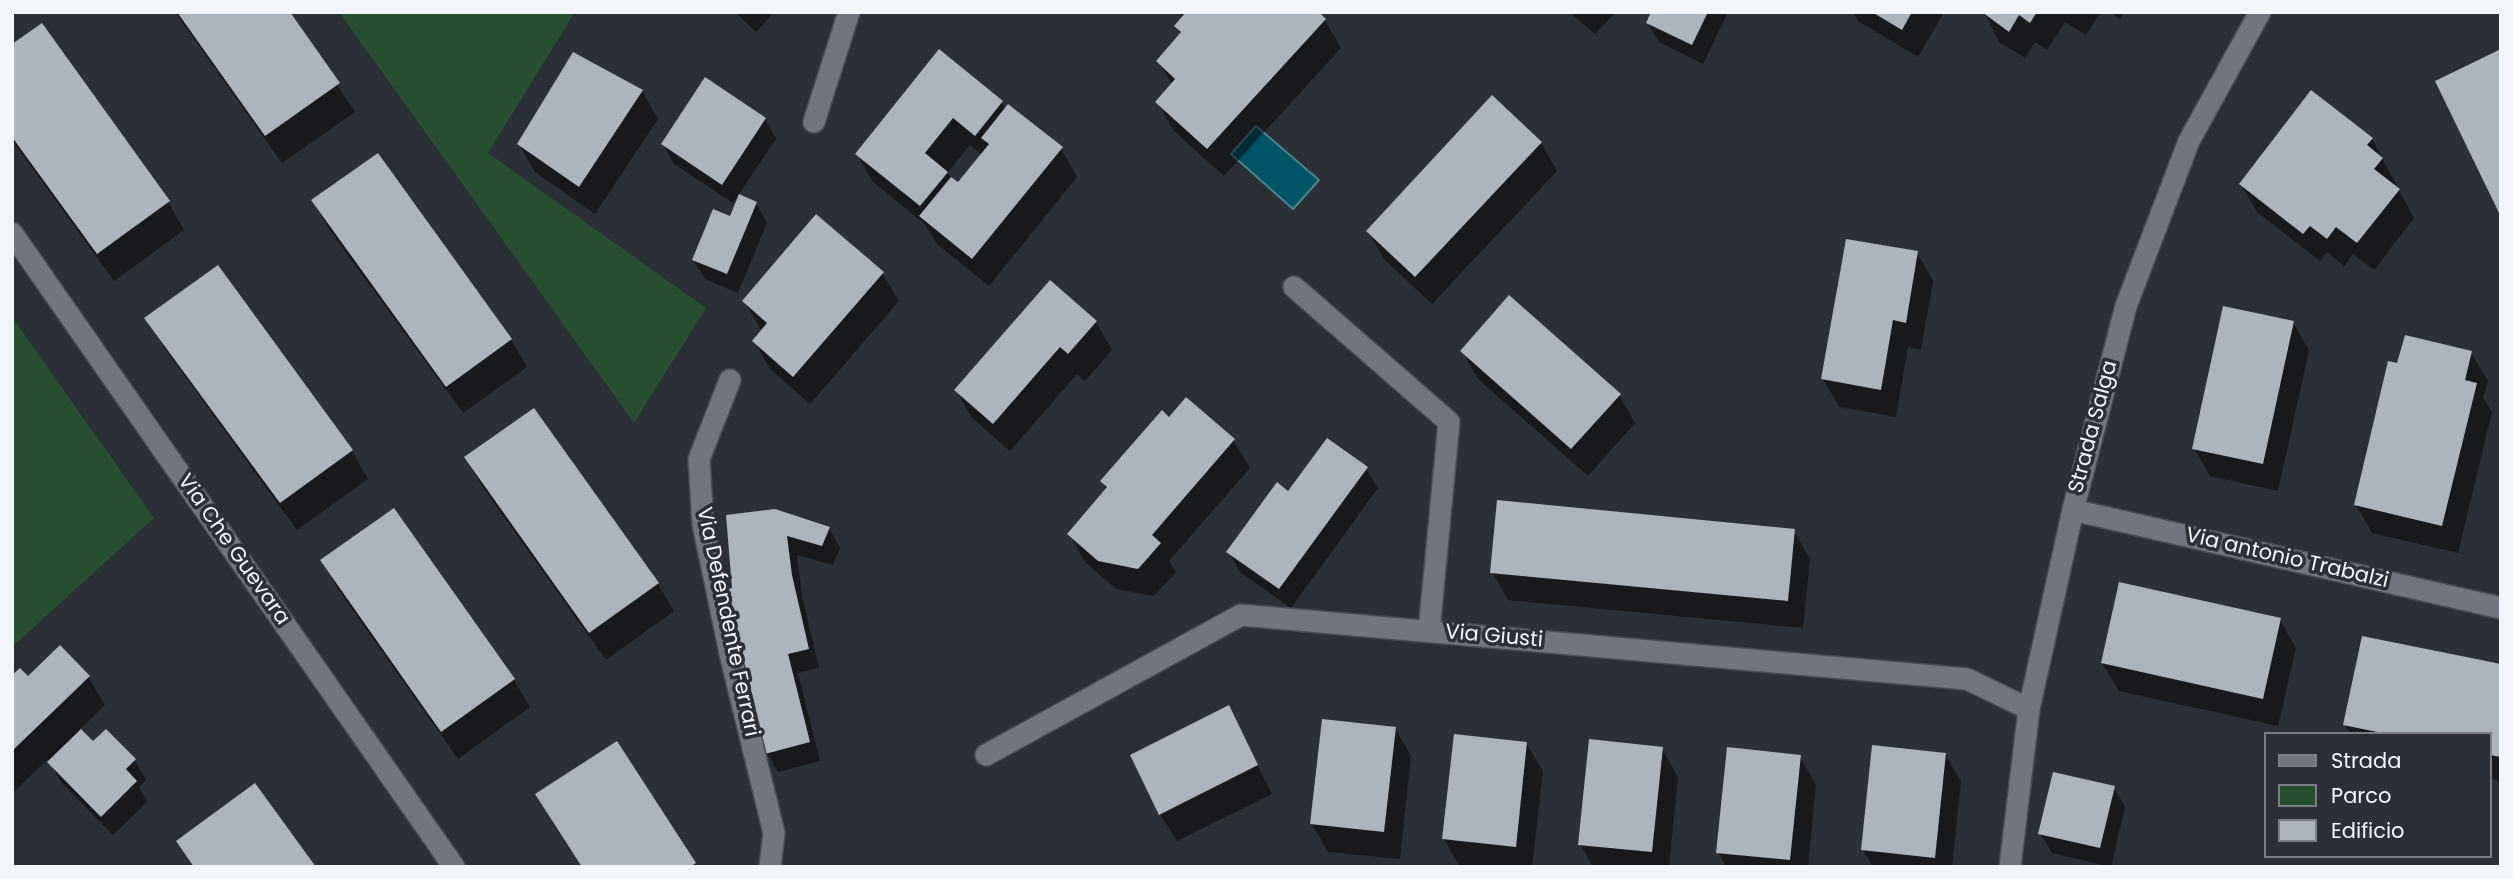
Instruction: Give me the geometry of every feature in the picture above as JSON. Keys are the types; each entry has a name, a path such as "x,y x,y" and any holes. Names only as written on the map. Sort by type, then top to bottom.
{"street":[{"path":"814,122 849,12"},
{"name":"Strada Salga","path":"2010,867 2029,709 2073,510 2126,306 2189,141 2260,12"},
{"name":"Via Che Guevara","path":"12,233 454,867"},
{"path":"1294,287 1449,422 1429,631"},
{"name":"Via Defendente Ferrari","path":"730,380 699,459 703,524 731,658 774,833 769,867"},
{"name":"Via antonio Trabalzi","path":"2073,510 2501,608"},
{"name":"Via Giusti","path":"986,755 1241,615 1967,679 2029,709"}],"green space":[{"path":"339,12 575,12 488,153 706,308 634,423"},
{"path":"12,317 154,518 12,647"}],"water":[{"path":"1256,126 1319,180 1293,209 1231,154"}],"building":[{"path":"177,12 290,12 340,83 265,136"},
{"path":"1186,12 1319,12 1326,19 1207,149 1155,102 1175,79 1156,61 1181,32 1174,26"},
{"path":"1651,12 1708,12 1692,45 1646,23"},
{"path":"1872,12 1912,12 1902,30"},
{"path":"1982,12 2037,12 2030,23 2019,15 2009,32"},
{"path":"42,23 170,201 97,254 12,137 12,44"},
{"path":"939,49 1003,101 975,136 953,118 925,153 948,172 920,206 855,154"},
{"path":"2501,49 2501,217 2435,81"},
{"path":"573,52 643,90 579,187 517,144"},
{"path":"705,77 766,118 722,185 661,144"},
{"path":"2311,90 2373,138 2367,145 2383,158 2374,169 2400,189 2357,243 2336,227 2327,239 2310,226 2303,234 2239,184"},
{"path":"1492,95 1542,142 1415,277 1366,231"},
{"path":"1008,104 1063,147 972,259 919,216 951,177 958,182 989,144 981,138"},
{"path":"378,153 512,339 446,387 311,200"},
{"path":"739,194 757,202 727,274 692,260 713,209 730,216"},
{"path":"816,214 884,272 793,377 752,341 767,323 742,301"},
{"path":"1846,239 1918,251 1906,323 1893,320 1881,390 1821,379"},
{"path":"218,265 353,450 280,503 144,318"},
{"path":"1050,280 1097,321 1068,354 1060,347 993,424 954,390"},
{"path":"1509,295 1621,394 1571,449 1460,351"},
{"path":"2223,306 2294,321 2263,464 2192,449"},
{"path":"2405,335 2472,351 2465,380 2477,383 2442,526 2354,505 2388,361 2397,363"},
{"path":"1186,397 1235,439 1152,535 1161,543 1138,569 1098,561 1067,534 1107,487 1100,481 1162,410 1169,417"},
{"path":"534,408 659,583 589,633 464,457"},
{"path":"1327,438 1368,467 1279,589 1226,552 1277,482 1288,491"},
{"path":"1497,500 1795,529 1788,601 1490,573"},
{"path":"394,508 515,679 441,732 320,560"},
{"path":"775,509 830,527 822,546 787,536 792,575 809,649 788,654 810,742 765,754 722,591 732,588 726,515"},
{"path":"2119,582 2281,618 2263,699 2101,663"},
{"path":"2362,636 2501,664 2501,757 2492,755 2492,732 2377,732 2343,725"},
{"path":"60,645 90,676 12,751 12,675 20,668 28,676"},
{"path":"1229,705 1258,765 1159,815 1130,755"},
{"path":"1322,719 1396,727 1384,832 1310,824"},
{"path":"81,729 93,741 106,729 136,759 126,769 137,781 101,817 47,762"},
{"path":"1454,734 1527,742 1516,847 1442,839"},
{"path":"1589,739 1663,747 1652,852 1578,845"},
{"path":"617,741 696,863 690,867 582,867 535,794"},
{"path":"1872,745 1946,753 1935,858 1861,850"},
{"path":"1727,747 1801,755 1790,860 1716,853"},
{"path":"2053,772 2115,786 2100,848 2038,834"},
{"path":"255,783 316,867 194,867 176,841"}]}
